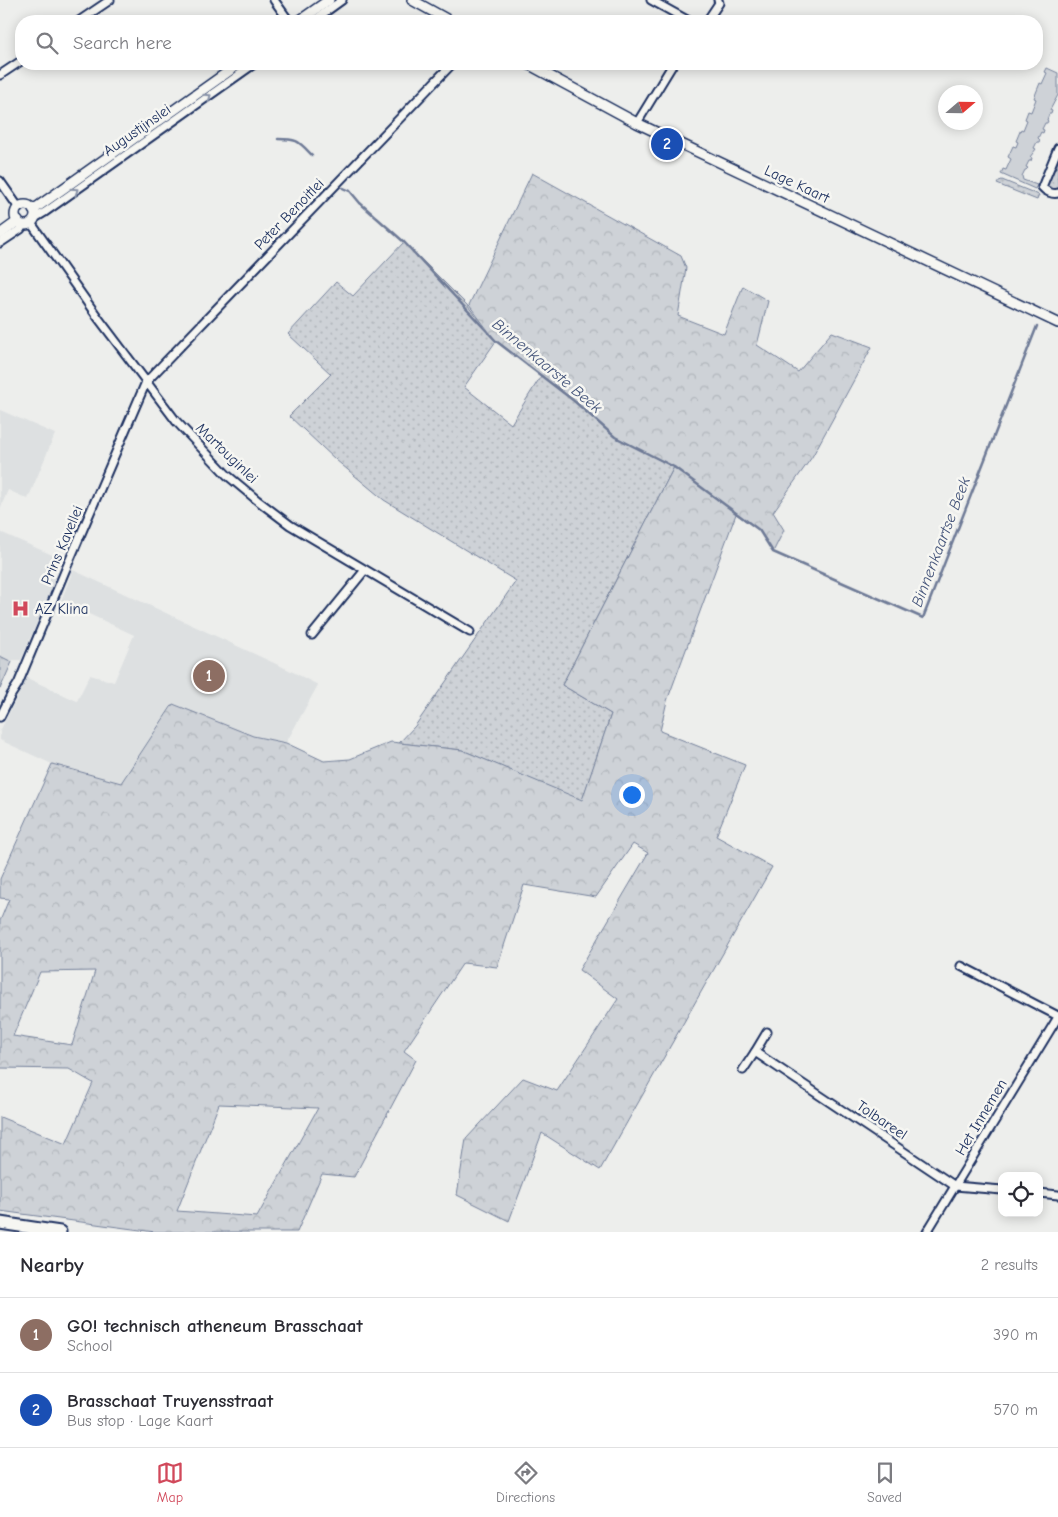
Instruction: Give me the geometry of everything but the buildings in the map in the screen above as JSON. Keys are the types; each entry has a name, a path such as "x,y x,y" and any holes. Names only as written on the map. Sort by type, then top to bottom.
{"main road":[{"path":"0,1223 25,1229 60,1232"}],"street":[{"path":"88,15 110,0"},
{"path":"274,0 285,15"},
{"path":"308,15 329,0"},
{"path":"321,15 342,0"},
{"path":"412,0 439,15"},
{"path":"651,0 678,15"},
{"path":"711,15 719,3 718,0"},
{"path":"0,75 15,65"},
{"name":"Augustijnslei","path":"0,243 21,229 28,219 231,70"},
{"name":"Augustijnslei","path":"0,234 45,212 246,70"},
{"name":"Peter Benoitlei","path":"146,382 446,70"},
{"name":"Lage Kaart","path":"539,70 637,123 1058,323"},
{"path":"637,123 669,70"},
{"path":"1058,148 1042,187 1053,194 1058,193"},
{"path":"0,180 19,208"},
{"path":"27,206 28,219 16,216 19,208 27,206"},
{"name":"Martouginlei","path":"28,219 176,421 227,475 290,525 470,632"},
{"name":"Prins Kavellei","path":"0,717 10,695 18,684 146,382"},
{"path":"312,635 365,570"},
{"path":"961,966 1058,1016"},
{"name":"Het Innemen","path":"927,1232 1058,1016"},
{"path":"743,1070 766,1032"},
{"name":"Tolbareel","path":"755,1052 955,1186 998,1190"},
{"path":"1043,1193 1058,1195"}],"shaded area":[{"path":"0,410 55,434 28,499 8,490 0,509"},
{"name":"AZ Klina","path":"0,532 57,557 50,573 57,576 21,660 13,660 0,689"},
{"path":"73,570 318,685 286,743 253,736 172,704 121,783 52,764 0,740 0,731 27,678 77,701 90,675 114,682 134,635 61,601"}],"green space":[{"path":"1047,68 1058,73 1058,95 1050,110 1052,111 1049,114 1048,121 1042,129 1044,130 1043,133 1041,132 1038,138 1040,140 1034,148 1036,149 1030,157 1032,158 1031,161 1029,161 1026,167 1028,168 1022,176 1023,180 1037,185 1035,189 1001,174 1003,169 1006,170 1011,159 1008,157 1013,146 1016,147 1018,142 1016,141 1027,120 1025,119 1028,111 1031,112 1036,99 1034,98 1040,83 1042,84 1047,73 1045,72"},
{"path":"1058,155 1058,188 1057,191 1045,188"},
{"path":"532,173 681,256 686,268 678,316 724,334 743,286 768,301 757,345 798,372 832,332 872,347 812,457 773,512 784,530 773,552 759,530 736,514 667,701 660,731 745,765 716,836 772,867 600,1170 542,1133 509,1221 457,1195 466,1139 523,1078 557,1091 618,999 579,970 648,853 633,844 596,897 524,885 497,967 463,963 404,1051 416,1060 354,1177 322,1174 297,1232 155,1232 0,1211 0,1117 66,1144 93,1083 69,1069 0,1068 0,921 9,899 0,898 0,879 52,764 121,783 173,704 253,736 286,743 324,761 350,759 391,742 462,750 582,800 611,714 562,685 674,467 615,437 574,401 496,341 469,305","holes":["95,971 72,1045 13,1036 40,972","219,1104 318,1108 257,1217 177,1211"]},
{"path":"1002,180 1039,195 1037,200 997,184"},
{"path":"404,242 467,305 496,341 464,387 511,424 541,376 574,401 615,437 674,467 562,685 611,714 582,801 462,750 399,743 415,726 516,581 384,500 336,460 289,416 331,374 288,334 336,282 353,296"},
{"path":"0,656 12,662 0,689"}],"waterway":[{"name":"Binnenkaarste Beek","path":"278,139 297,142 312,155"},
{"name":"Binnenkaartse Beek","path":"343,188 350,191 360,203 404,242 496,341 574,401 615,437 674,467 759,530 773,552 923,618 1037,326"}],"place":[{"name":"Brasschaat Truyensstraat","path":"667,144"},
{"name":"AZ Klina","path":"21,609"},
{"name":"GO! technisch atheneum Brasschaat","path":"209,676"}]}
